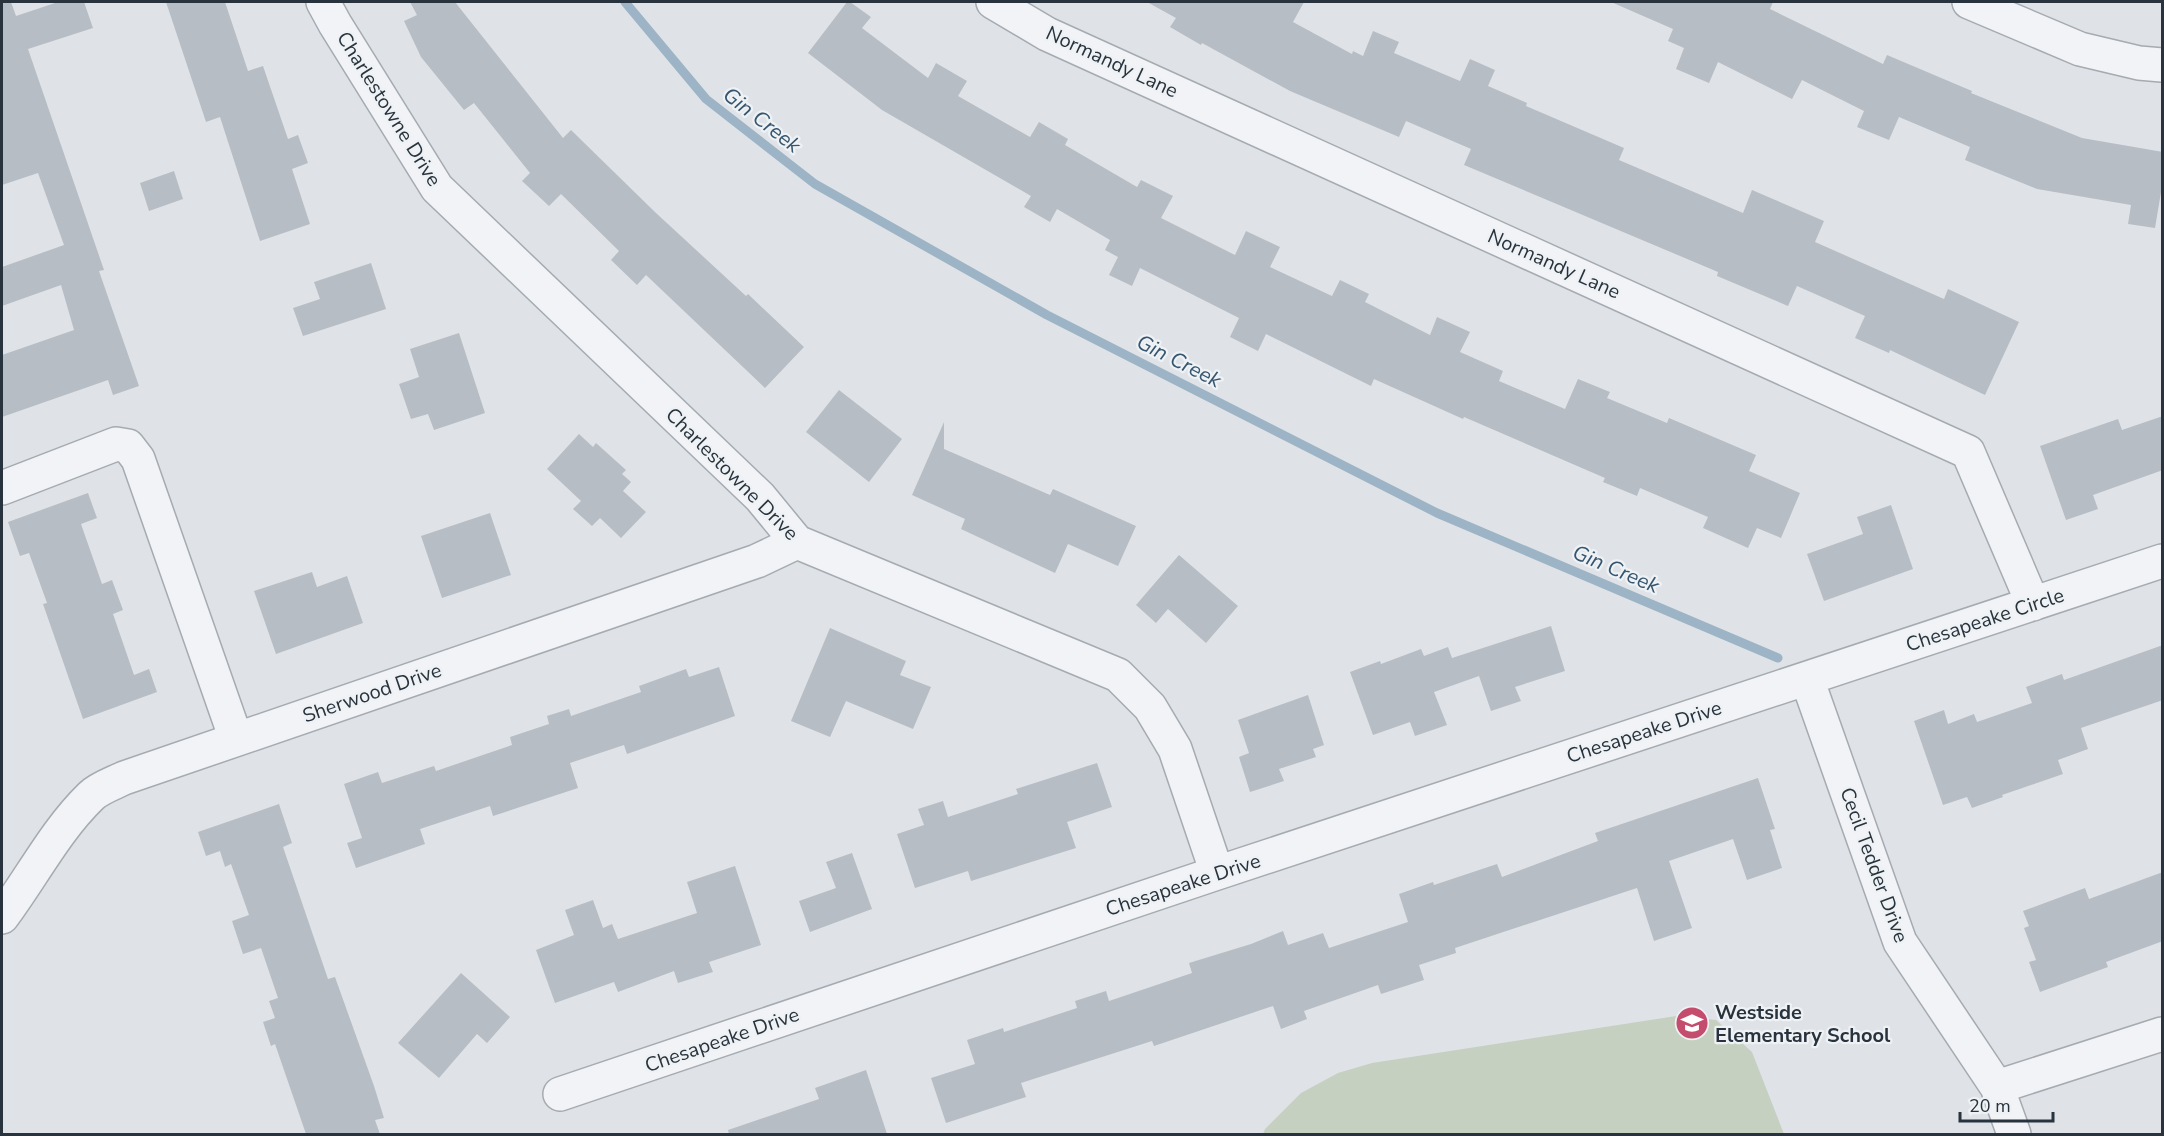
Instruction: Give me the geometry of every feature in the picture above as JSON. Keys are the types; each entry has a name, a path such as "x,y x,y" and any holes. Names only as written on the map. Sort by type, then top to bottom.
{"street":[{"name":"Charlestowne Drive","path":"323,2 437,188 760,497 797,542 1118,675 1150,706 1175,749 1217,873"},
{"name":"Normandy Lane","path":"993,2 1047,34 1968,452 2033,604"},
{"path":"1969,2 2080,50 2139,63 2163,65"},
{"path":"2,488 116,444 128,446 138,459 236,739"},
{"name":"Sherwood Drive","path":"2,917 21,892 51,842 93,794 124,778 757,561 797,542"},
{"name":"Chesapeake Circle","path":"1807,679 2163,561"},
{"name":"Chesapeake Drive","path":"560,1094 1217,873 1807,679"},
{"name":"Cecil Tedder Drive","path":"1807,679 1900,942 1997,1087 2014,1134"},
{"path":"1997,1087 2163,1034"}],"green space":[{"path":"1676,1016 1716,1020 1752,1052 1784,1134 1263,1134 1265,1129 1301,1093 1338,1073 1372,1063"}],"building":[{"path":"2,2 11,2 16,16 58,2 84,2 93,28 28,49 104,270 99,271 139,386 113,395 108,380 2,417 2,355 74,330 61,285 2,306 2,267 64,245 38,173 2,185"},
{"path":"166,2 225,2 248,71 263,66 288,139 298,135 308,163 292,169 310,224 260,241 220,117 206,122"},
{"path":"410,2 455,2 563,138 571,130 656,213 804,347 765,388 646,275 637,285 611,260 619,251 561,194 549,206 522,181 530,173 474,103 464,110 421,57 404,21 417,15"},
{"path":"847,2 871,17 862,28 928,78 936,63 967,81 958,96 1030,137 1039,122 1068,139 1065,145 1137,187 1141,180 1173,196 1161,218 1235,255 1246,231 1280,247 1270,267 1332,296 1340,280 1369,294 1365,302 1430,335 1437,317 1470,332 1460,352 1503,371 1499,381 1565,409 1578,379 1610,392 1607,398 1667,423 1669,418 1756,455 1749,471 1800,493 1781,538 1757,528 1748,548 1703,528 1708,517 1640,488 1637,496 1603,482 1605,478 1374,379 1371,386 1266,334 1258,351 1230,337 1239,318 1140,268 1132,286 1109,275 1118,257 1105,250 1110,240 1057,209 1050,222 1024,207 1031,196 882,110 808,53"},
{"path":"1147,2 1304,2 1293,22 1352,54 1353,51 1363,56 1373,31 1399,42 1394,53 1460,81 1470,59 1495,70 1488,86 1527,103 1526,106 1624,148 1619,160 1743,213 1752,190 1824,221 1815,242 1944,299 1948,289 2019,322 1985,395 1890,350 1889,353 1855,338 1865,316 1797,286 1788,306 1717,276 1718,272 1464,165 1471,149 1406,121 1399,137 1290,91 1170,27 1176,18"},
{"path":"1611,2 1773,2 1770,9 1883,64 1887,55 1972,91 1971,93 2082,138 2163,152 2163,180 2155,228 2128,224 2131,205 2037,189 1965,160 1970,147 1899,117 1889,140 1857,127 1864,111 1802,80 1792,99 1718,62 1709,83 1676,69 1684,48 1668,41 1673,29"},
{"path":"174,171 183,199 149,211 140,183"},
{"path":"371,263 386,309 303,336 293,308 320,299 314,282"},
{"path":"459,333 485,413 434,430 428,414 411,419 399,384 419,377 410,349"},
{"path":"839,390 902,439 869,482 806,432"},
{"path":"2163,416 2163,470 2093,495 2098,509 2066,520 2040,446 2118,419 2122,430"},
{"path":"944,422 944,449 1050,495 1053,489 1136,526 1118,566 1068,544 1055,573 961,529 965,519 912,495"},
{"path":"579,434 593,447 596,443 626,470 622,474 631,482 623,491 646,512 621,538 600,518 592,526 573,509 581,501 547,469"},
{"path":"88,493 97,518 81,524 102,584 112,580 123,610 113,614 134,675 149,669 157,692 83,719 43,604 47,603 29,553 20,556 8,522"},
{"path":"1891,505 1913,569 1824,601 1807,554 1863,534 1857,517"},
{"path":"490,513 511,575 442,598 421,536"},
{"path":"1179,555 1238,606 1206,643 1168,609 1156,623 1136,605"},
{"path":"312,572 317,587 347,576 363,623 276,654 254,591"},
{"path":"1551,626 1565,671 1515,687 1521,701 1491,711 1479,676 1434,692 1447,725 1415,736 1410,722 1373,735 1350,672 1380,661 1381,664 1421,649 1424,656 1448,647 1452,658"},
{"path":"830,628 906,661 900,675 931,687 913,729 846,701 830,737 791,721"},
{"path":"2163,645 2163,700 2081,728 2088,749 2058,760 2063,774 1972,808 1967,797 1943,805 1914,721 1944,710 1948,724 1974,714 1977,722 2032,703 2026,687 2062,674 2064,680"},
{"path":"719,667 735,716 627,754 624,745 570,763 578,788 493,816 490,806 420,829 425,844 356,868 347,843 362,838 344,784 378,772 382,783 434,766 436,771 512,745 510,737 549,724 547,716 569,709 571,716 641,692 639,686 686,669 689,677"},
{"path":"1308,695 1324,745 1313,749 1316,757 1279,769 1284,781 1250,792 1239,757 1249,753 1238,720"},
{"path":"1097,763 1112,807 1067,822 1076,848 971,881 968,871 915,888 897,834 924,825 918,809 943,801 948,817 1018,794 1016,789"},
{"path":"1758,778 1775,829 1770,830 1782,868 1747,880 1733,839 1669,861 1692,928 1654,941 1637,888 1455,948 1456,953 1419,965 1424,980 1381,994 1378,985 1304,1011 1307,1019 1281,1029 1273,1006 1154,1046 1152,1041 1021,1083 1026,1097 946,1123 931,1078 975,1064 967,1040 1003,1028 1004,1032 1077,1008 1075,1001 1106,991 1109,1001 1192,973 1189,963 1251,944 1283,931 1288,945 1323,933 1329,948 1408,922 1399,894 1497,864 1502,877 1598,841 1595,833"},
{"path":"279,804 292,843 283,847 328,979 335,977 374,1086 384,1118 375,1120 380,1134 306,1134 275,1044 271,1046 263,1022 275,1018 269,1001 278,998 261,948 243,954 232,921 249,915 231,864 225,867 220,851 206,856 198,832"},
{"path":"852,853 872,909 810,932 799,901 836,888 826,862"},
{"path":"735,866 761,945 709,962 713,972 678,983 674,971 618,992 614,982 555,1003 536,950 574,935 565,910 593,900 603,928 612,924 618,939 697,913 687,882"},
{"path":"2163,872 2163,941 2106,962 2108,967 2040,992 2029,962 2036,960 2024,928 2029,926 2023,911 2085,888 2089,899"},
{"path":"461,973 510,1017 487,1043 477,1034 439,1078 398,1043"},
{"path":"866,1070 887,1134 729,1134 728,1130 819,1099 815,1088"}],"waterway":[{"name":"Gin Creek","path":"625,2 706,99 815,184 1047,315 1437,513 1778,658"}],"place":[{"name":"Westside Elementary School","path":"1692,1023"}]}
